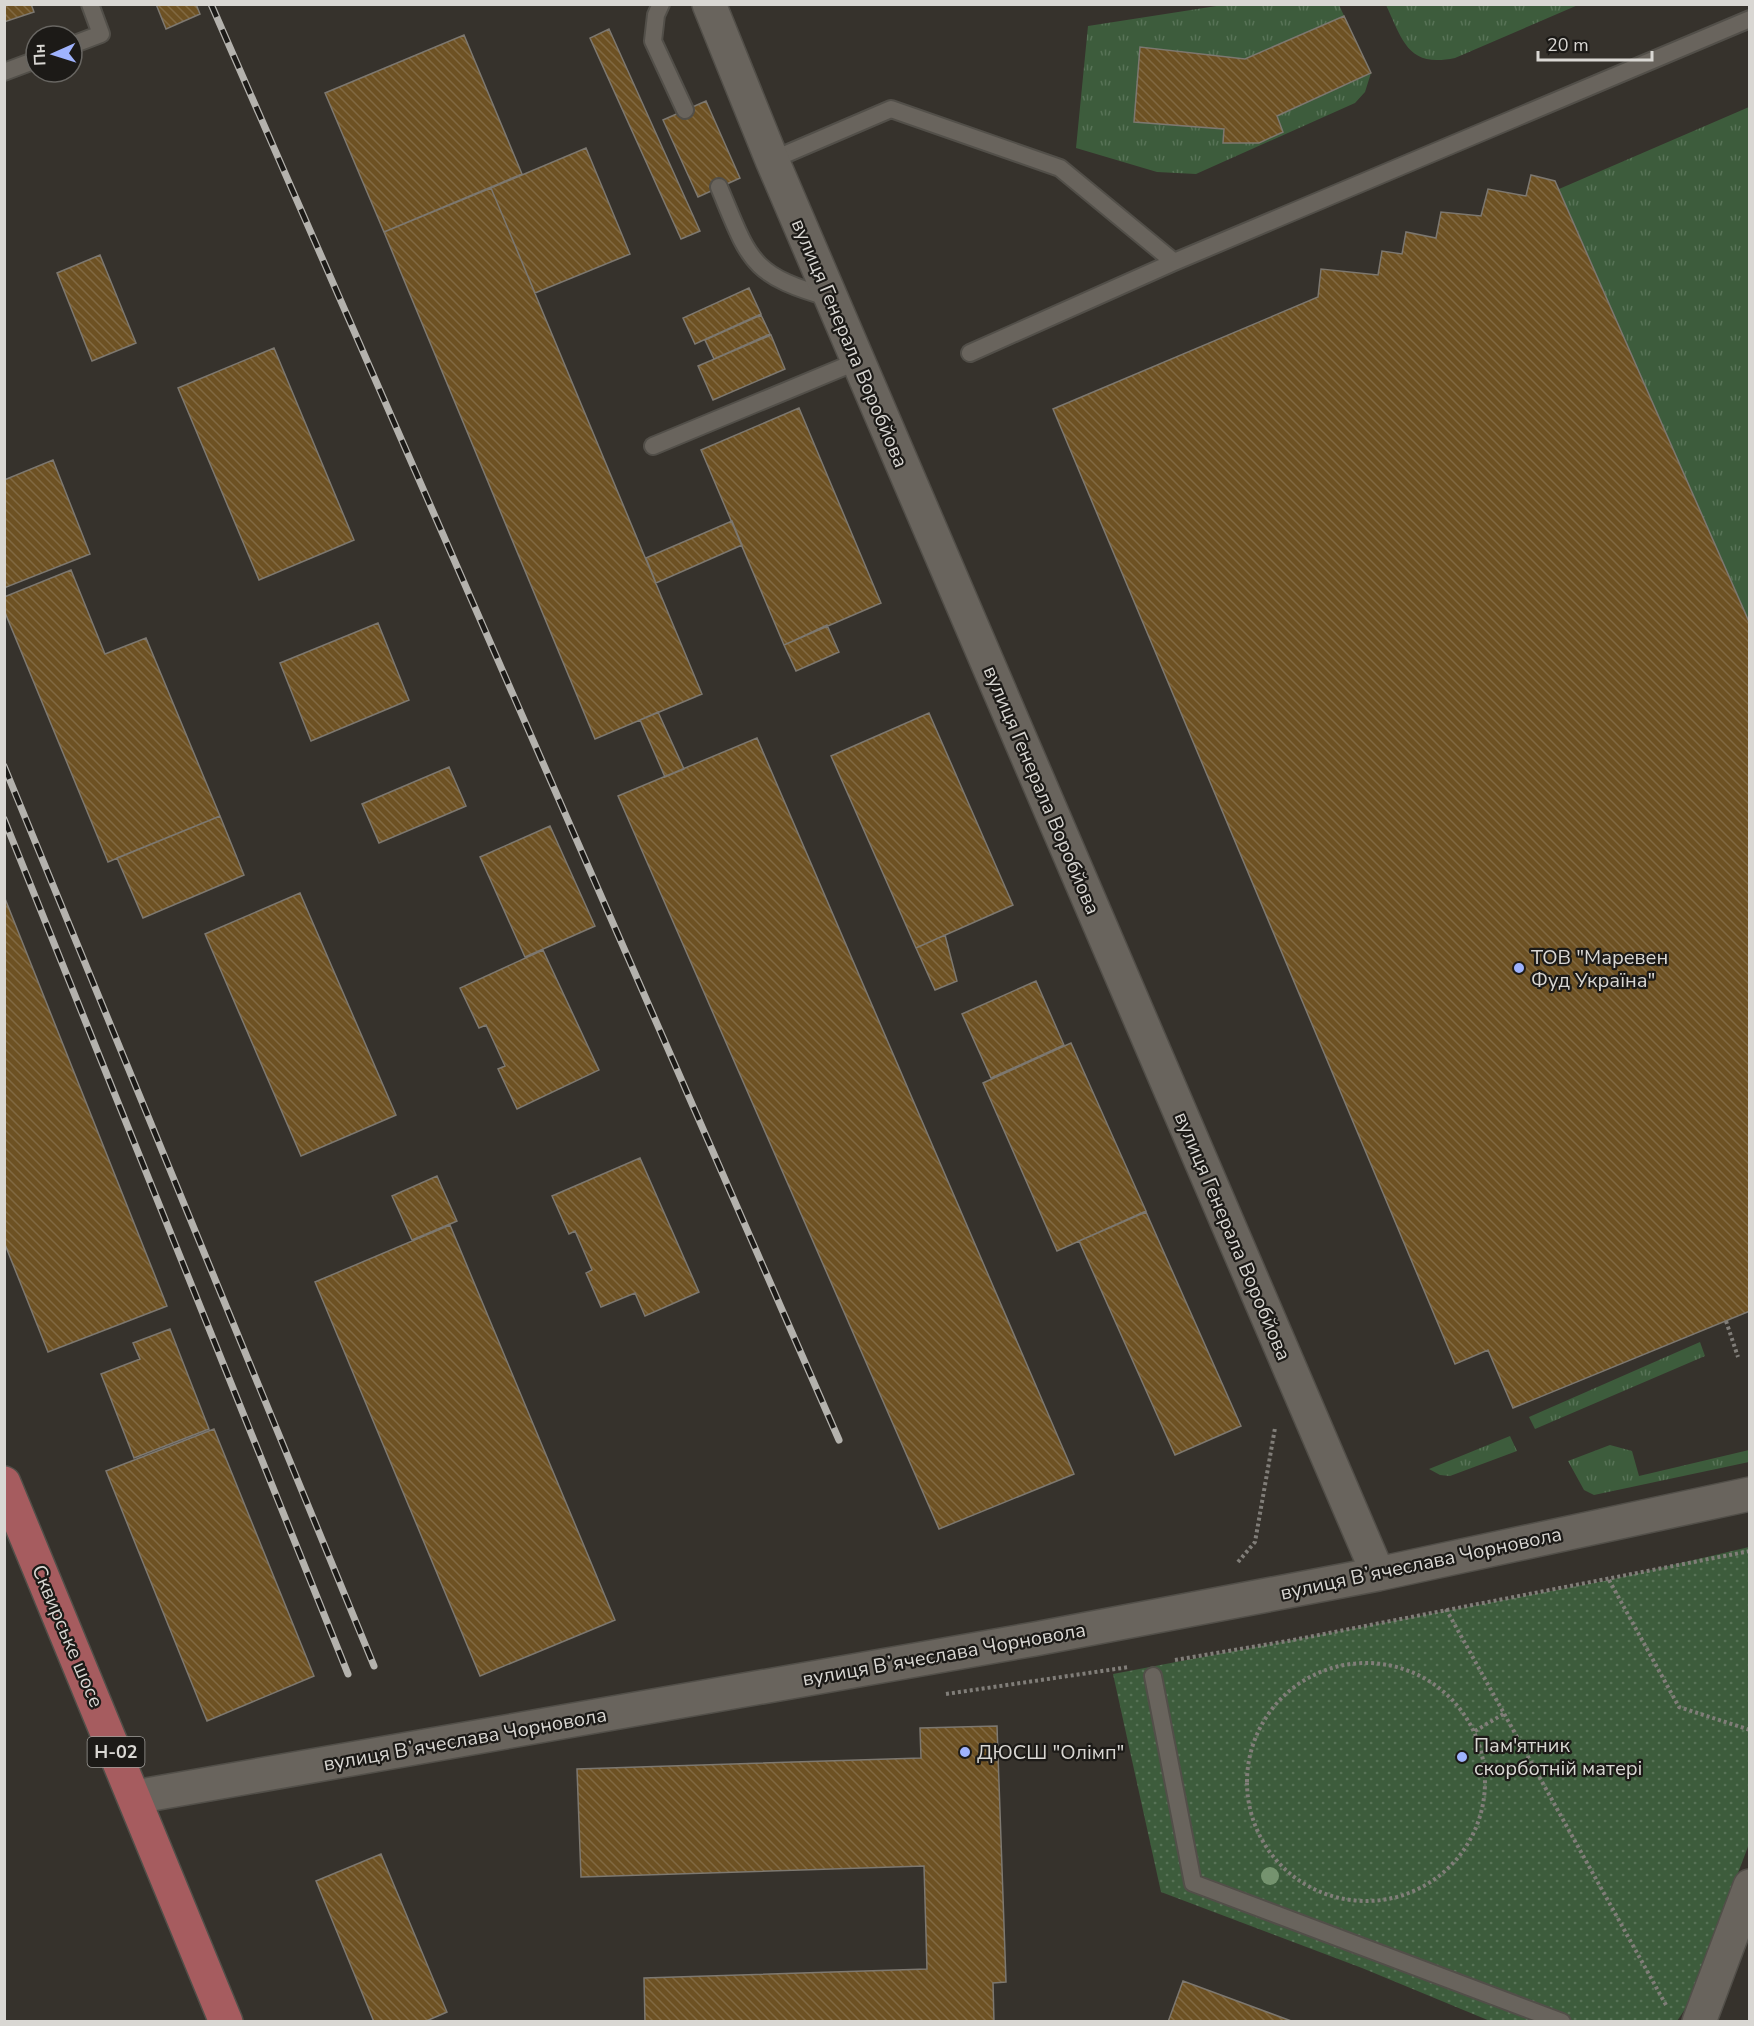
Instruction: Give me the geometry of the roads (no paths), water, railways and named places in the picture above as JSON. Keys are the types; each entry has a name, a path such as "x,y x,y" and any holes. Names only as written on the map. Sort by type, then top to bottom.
{"main road":[{"name":"Сквирське шосе","path":"4,1483 226,2022"}],"street":[{"name":"вулиця Генерала Воробйова","path":"709,4 772,160 1378,1574"},
{"name":"вулиця Вʼячеслава Чорновола","path":"135,1797 1035,1639 1378,1574 1749,1494"},
{"path":"1685,2017 1749,1886"}],"lane":[{"path":"84,40 101,34 90,4"},
{"path":"661,4 656,15 653,41 686,110"},
{"path":"970,353 1174,262 1749,19"},
{"path":"4,72 24,64"},
{"path":"772,160 891,109 1060,168 1174,262"},
{"path":"719,188 745,250 765,273 791,287 831,298"},
{"path":"653,446 858,361"},
{"path":"1153,1676 1192,1882 1562,2022"}],"railway":[{"path":"211,4 839,1440"},
{"path":"4,766 374,1666"},
{"path":"4,819 348,1674"}],"place":[{"name":"ТОВ \"Маревен Фуд Україна\"","path":"1519,968"},
{"name":"ДЮСШ \"Олімп\"","path":"965,1752"},
{"name":"Пам'ятник скорботній матері","path":"1462,1757"}]}
